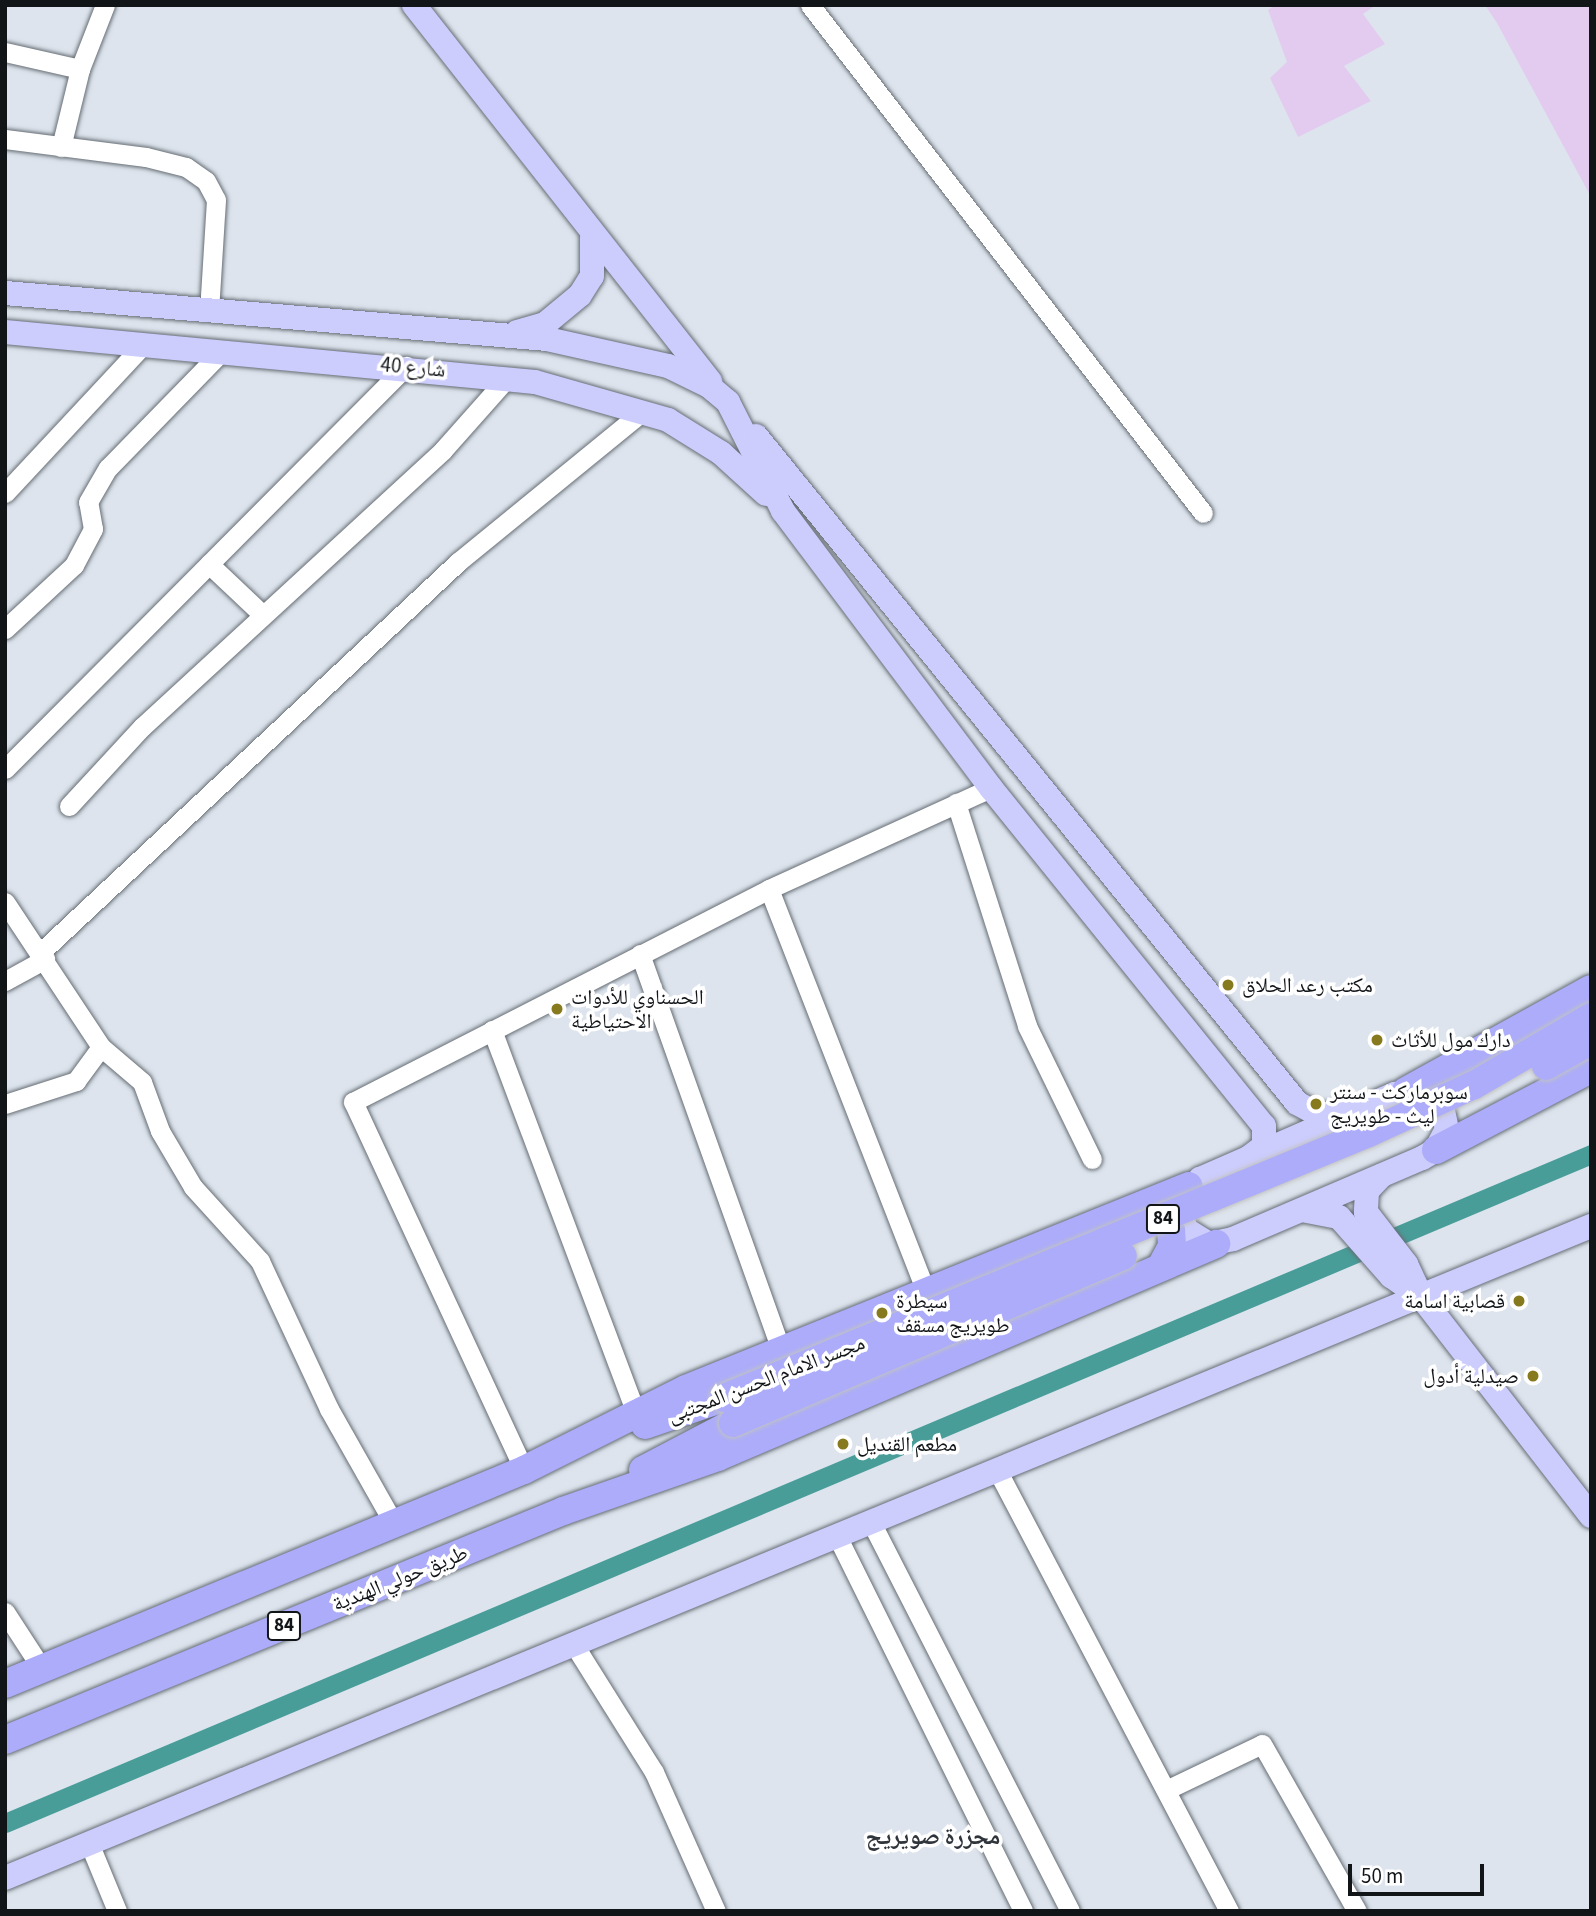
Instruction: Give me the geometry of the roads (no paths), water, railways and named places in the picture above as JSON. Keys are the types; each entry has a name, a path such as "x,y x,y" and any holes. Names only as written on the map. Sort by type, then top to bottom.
{"highway":[{"path":"1406,1091 1460,1065 1591,989"},
{"name":"مجسر الامام الحسن المجتبى","path":"563,1511 728,1410 1369,1133 1474,1084 1591,1017"},
{"name":"مجسر الامام الحسن المجتبى","path":"550,1459 728,1410 1378,1149 1591,1041"},
{"path":"1460,1065 1449,1084 1450,1105 1464,1121 1486,1126"},
{"path":"1436,1150 1591,1069"},
{"path":"550,1459 637,1415 781,1350 1189,1186"},
{"path":"1133,1209 1156,1213 1171,1231 1172,1246 1161,1267"},
{"path":"563,1511 718,1457 1216,1244"},
{"name":"84","path":"5,1684 550,1459"},
{"name":"طريق حولي الهندية","path":"5,1740 563,1511"}],"main road":[{"path":"414,5 592,238 1297,1103 1319,1115 1356,1111"},
{"path":"504,335 545,324 580,295 592,276 592,238"},
{"name":"شارع 40","path":"5,293 504,335 668,366 728,402"},
{"name":"شارع 40","path":"5,332 406,366 507,378 643,411 721,453 783,511"},
{"path":"728,402 783,511 991,788 1264,1126 1264,1146 1248,1158"},
{"path":"1406,1091 1430,1096 1442,1106 1447,1129 1436,1150 1381,1176 1216,1244 1196,1239 1182,1223 1180,1201 1189,1186 1406,1091"},
{"path":"1358,1219 1367,1191 1381,1176"},
{"path":"1299,1211 1323,1210 1358,1219 1591,1516"},
{"path":"5,1878 996,1468 1422,1298 1591,1226"}],"street":[{"path":"61,147 80,69 105,5"},
{"path":"810,5 1203,513"},
{"path":"5,52 80,69"},
{"path":"5,139 146,157 186,167 206,181 216,200 209,310"},
{"path":"5,493 144,344"},
{"path":"5,629 74,565 93,529 88,502 107,468 223,351"},
{"path":"5,769 406,366"},
{"path":"69,806 142,727 443,450 507,378"},
{"path":"5,981 43,956 458,562 643,411"},
{"path":"209,564 263,615"},
{"path":"524,1470 353,1102 769,889 991,788"},
{"path":"956,803 1027,1026 1092,1159"},
{"path":"769,889 926,1292"},
{"path":"5,902 101,1047 142,1082 193,1187 260,1261 329,1409 394,1524"},
{"path":"640,954 781,1350"},
{"path":"492,1031 637,1415"},
{"path":"5,1104 76,1081 101,1047"},
{"path":"996,1468 1229,1911"},
{"path":"870,1520 1070,1911"},
{"path":"836,1534 1023,1911"},
{"path":"5,1612 42,1669"},
{"path":"573,1643 654,1772 716,1911"},
{"path":"1166,1790 1262,1744 1357,1911"},
{"path":"89,1843 117,1911"}],"waterway":[{"path":"5,1823 1591,1154"}],"place":[{"name":"مكتب رعد الحلاق","path":"1228,985"},
{"name":"الحسناوي للأدوات الاحتياطية","path":"557,1009"},
{"name":"دارك مول للأثاث","path":"1377,1040"},
{"name":"سوبرماركت - سنتر ليث - طويريج","path":"1316,1104"},
{"name":"قصابية اسامة","path":"1519,1301"},
{"name":"سيطرة طويريج مسقف","path":"882,1313"},
{"name":"صيدلية أدول","path":"1533,1376"},
{"name":"مطعم القنديل","path":"843,1444"}],"district":[{"name":"مجزرة صويريج","path":"933,1837"}]}
